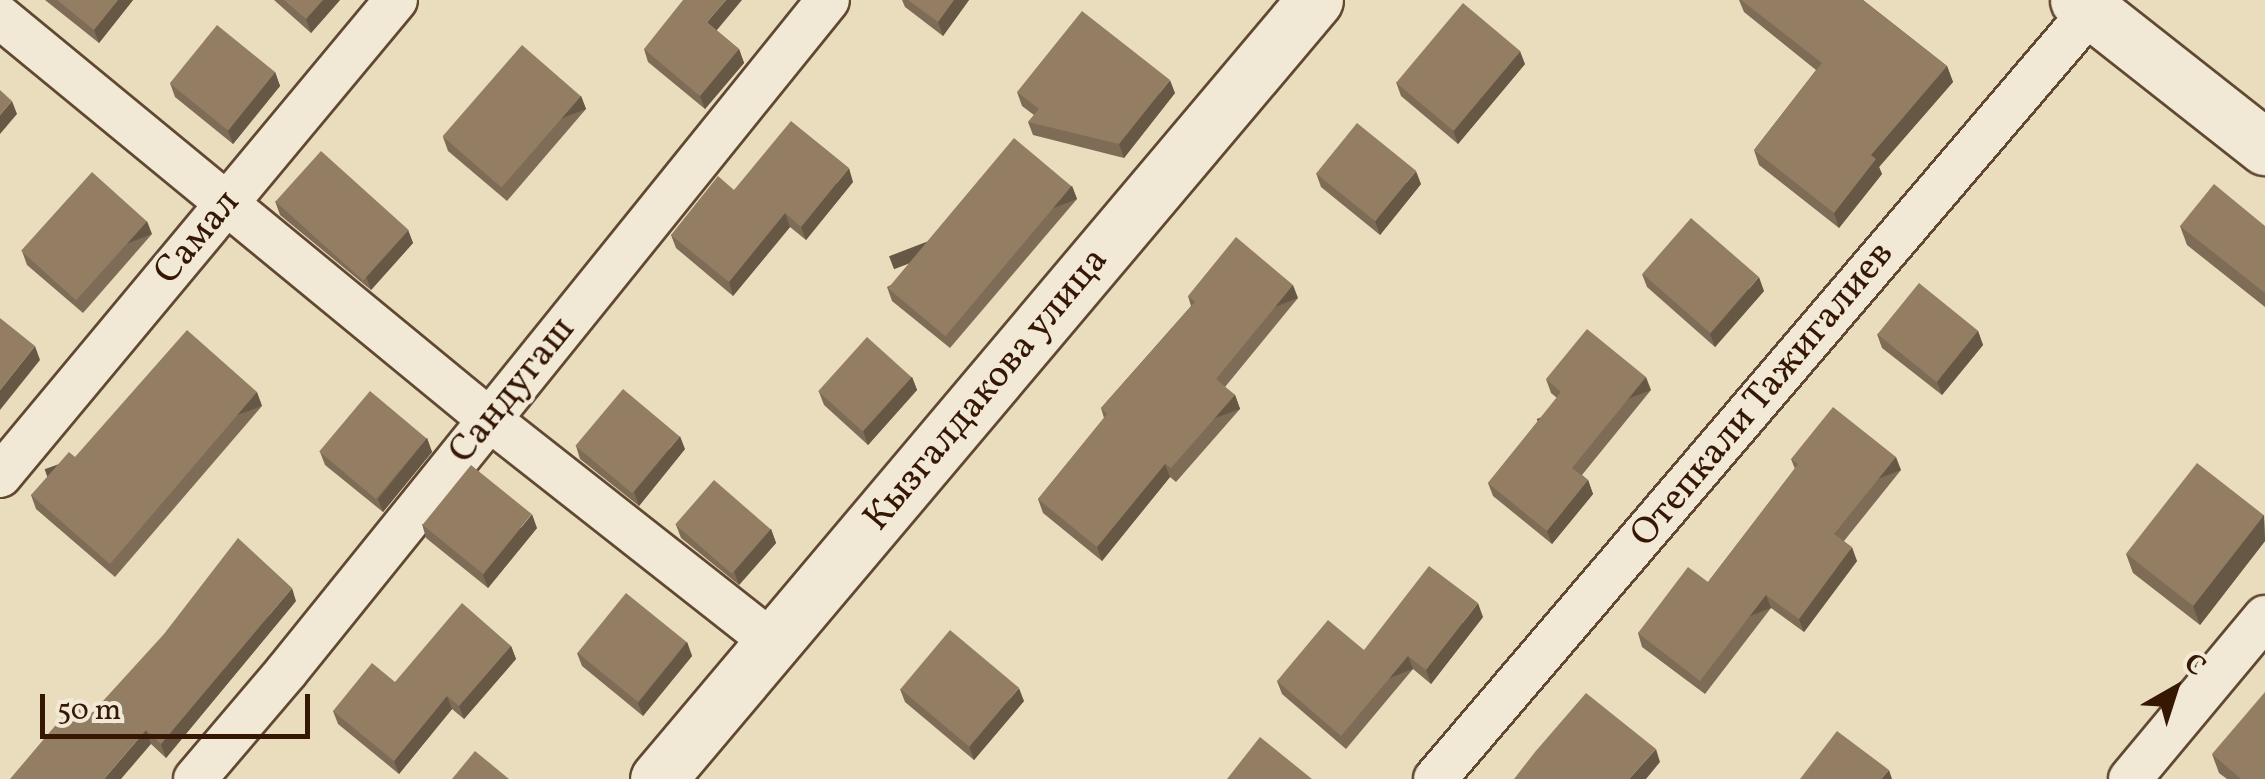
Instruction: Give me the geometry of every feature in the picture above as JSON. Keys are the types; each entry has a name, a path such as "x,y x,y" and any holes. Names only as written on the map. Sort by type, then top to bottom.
{"street":[{"name":"Самал","path":"0,476 396,0"},
{"name":"Сандугаш","path":"195,779 828,0"},
{"name":"Кызгалдакова улица","path":"658,779 1315,0"},
{"path":"2085,5 2265,147"},
{"name":"Отепкали Тажигалиев","path":"1435,779 2085,5"},
{"path":"0,17 490,420 773,644"},
{"path":"2130,779 2265,617"}],"building":[{"path":"57,0 118,0 94,30"},
{"path":"284,0 323,0 306,19"},
{"path":"683,0 726,0 707,22 739,49 700,96 644,49"},
{"path":"908,0 954,0 938,22"},
{"path":"1741,0 1863,0 1947,66 1871,155 1876,159 1834,213 1754,150 1822,63"},
{"path":"1463,3 1520,51 1454,131 1396,83"},
{"path":"1082,11 1170,80 1119,144 1028,122 1039,109 1017,92"},
{"path":"217,25 275,72 228,130 170,83"},
{"path":"522,45 581,96 501,187 443,136"},
{"path":"0,90 12,101 0,115"},
{"path":"791,121 849,168 801,227 785,213 729,282 671,235 718,176 734,190"},
{"path":"1357,123 1416,171 1375,221 1316,174"},
{"path":"1014,138 1071,186 945,336 888,288"},
{"path":"321,151 409,230 363,280 275,202"},
{"path":"92,172 147,222 76,300 21,251"},
{"path":"2214,184 2265,226 2265,293 2180,226"},
{"path":"1691,218 1759,277 1710,333 1642,274"},
{"path":"1236,237 1293,285 1216,379 1235,395 1171,468 1165,464 1097,547 1038,499 1107,414 1101,408 1195,302 1188,296"},
{"path":"1919,283 1978,331 1937,382 1877,334"},
{"path":"0,318 35,346 0,390"},
{"path":"1587,329 1646,377 1572,468 1588,480 1547,531 1488,483 1561,392 1546,379"},
{"path":"187,330 257,392 110,564 31,495 69,452 75,457"},
{"path":"867,337 912,377 863,431 818,391"},
{"path":"623,389 680,437 632,493 575,446"},
{"path":"370,391 427,439 376,499 319,452"},
{"path":"1833,407 1896,457 1834,534 1852,547 1799,619 1766,595 1700,681 1638,633 1688,567 1708,582 1798,464 1791,459"},
{"path":"2197,463 2264,515 2193,606 2126,554"},
{"path":"471,465 532,514 483,574 423,525"},
{"path":"714,480 771,529 732,574 675,525"},
{"path":"238,538 292,588 161,744 146,730 104,779 10,779 77,700 92,713 164,634"},
{"path":"1429,566 1478,603 1426,670 1408,656 1341,736 1277,681 1328,620 1364,650"},
{"path":"626,593 687,642 638,702 578,653"},
{"path":"462,603 511,646 459,706 447,696 394,761 333,711 372,663 395,682"},
{"path":"950,630 1019,688 969,747 901,689"},
{"path":"2265,692 2265,779 2241,779 2212,754"},
{"path":"1586,693 1656,749 1629,779 1514,779 1535,752"},
{"path":"1837,731 1889,770 1881,779 1800,779"},
{"path":"1260,737 1312,779 1227,779"},
{"path":"475,751 509,779 452,779"}]}
